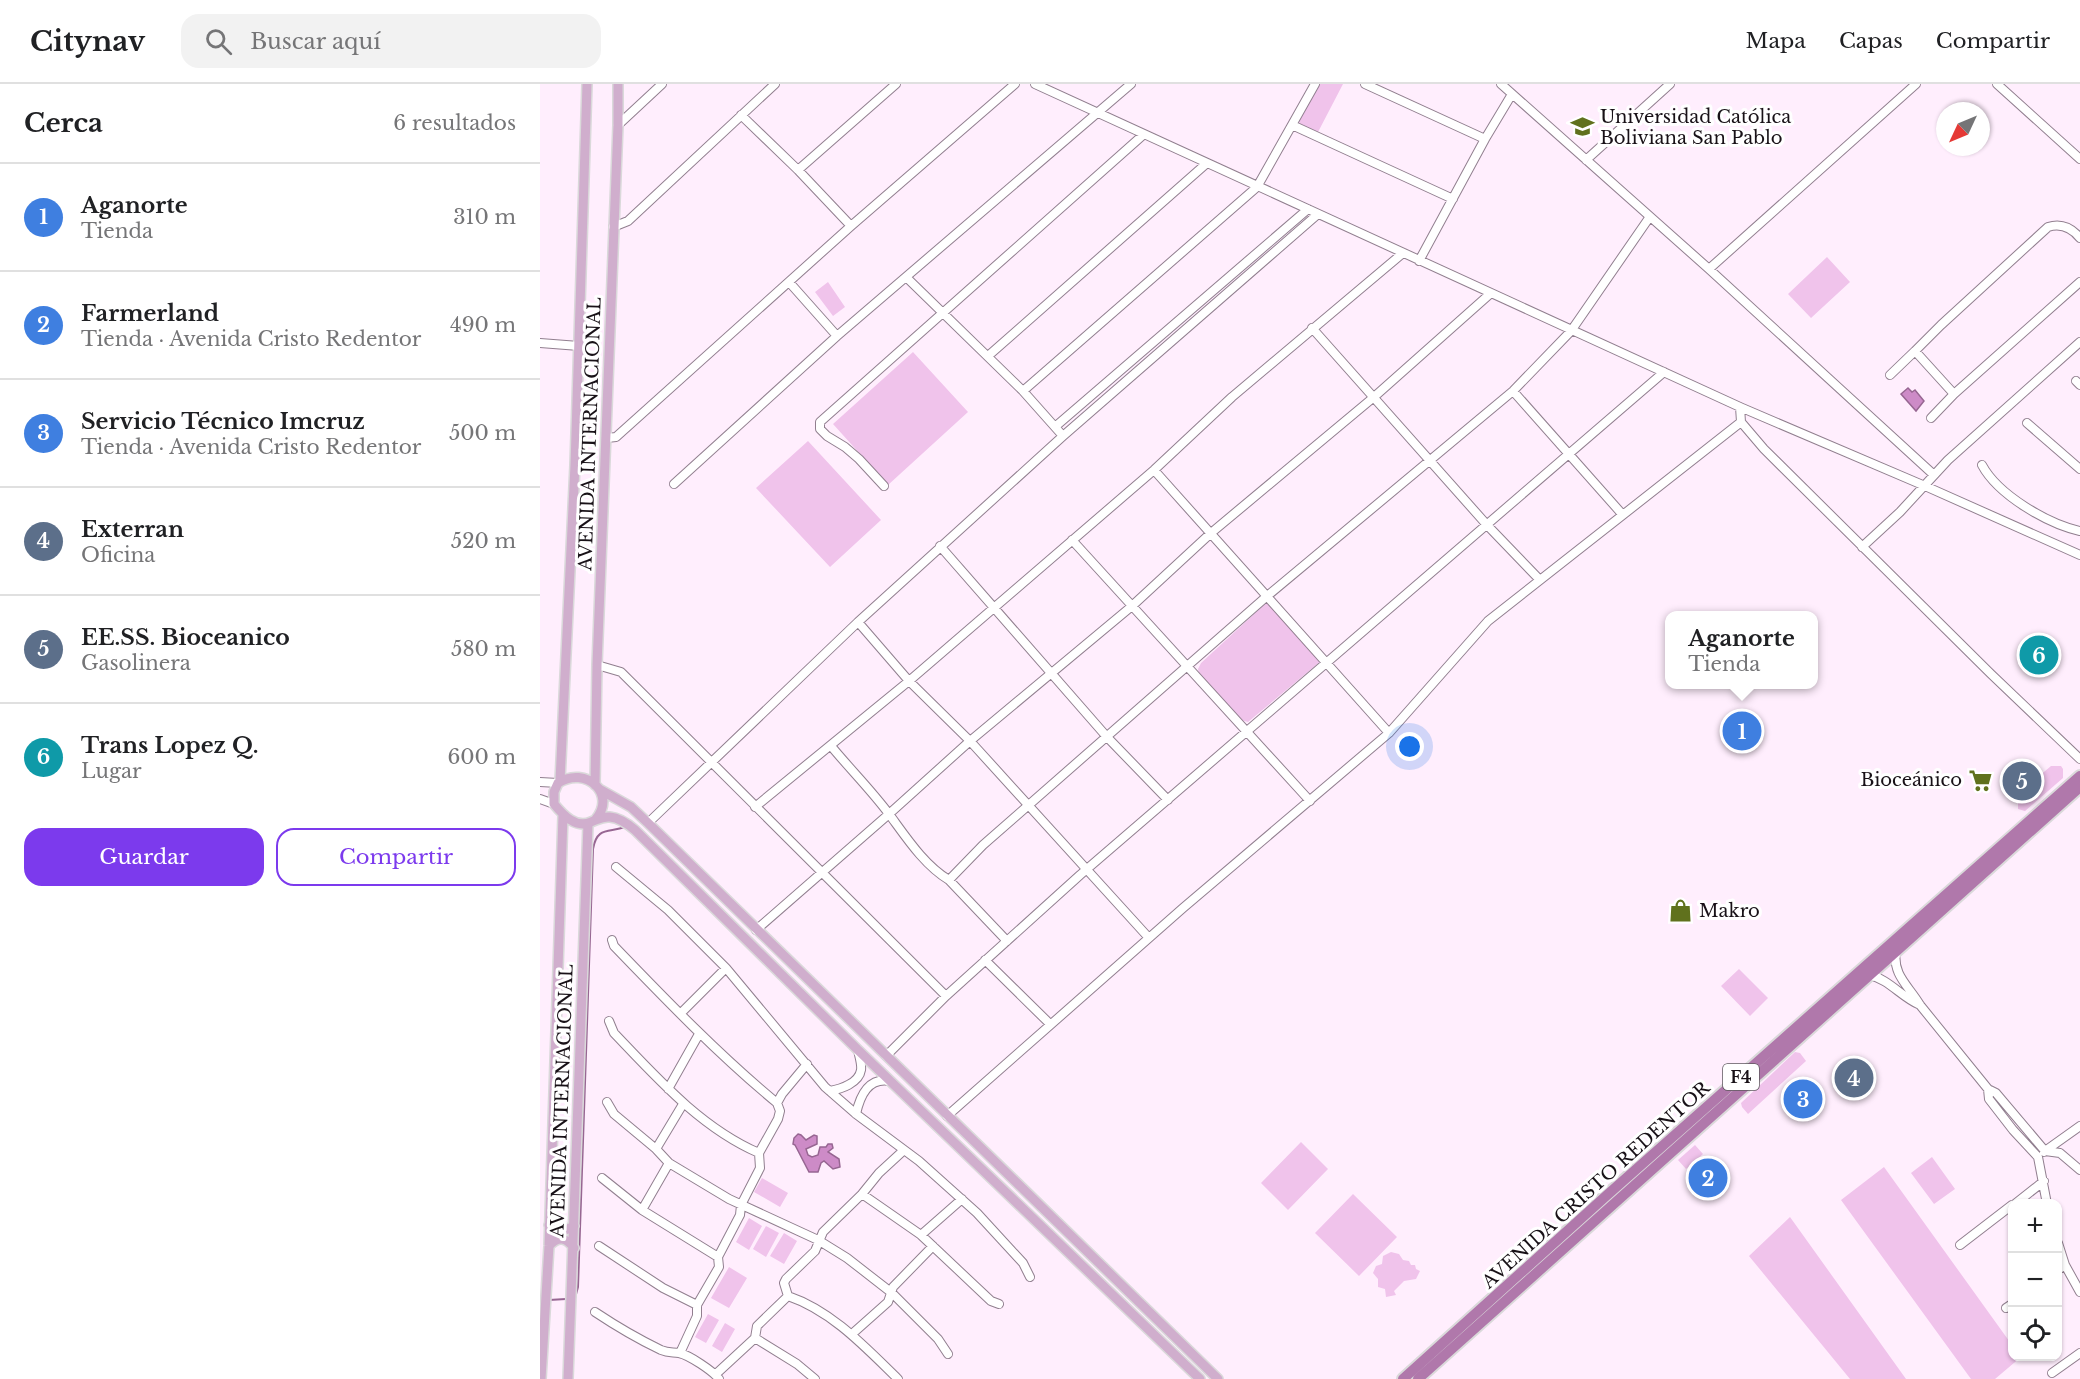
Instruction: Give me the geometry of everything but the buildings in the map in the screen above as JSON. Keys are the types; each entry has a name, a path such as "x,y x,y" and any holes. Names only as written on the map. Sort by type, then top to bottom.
{"highway":[{"name":"AVENIDA CRISTO REDENTOR","path":"1403,1379 2080,776"},
{"name":"AVENIDA CRISTO REDENTOR","path":"1418,1379 2080,788"}],"main road":[{"name":"AVENIDA INTERNACIONAL","path":"559,782 579,346 587,84"},
{"name":"AVENIDA INTERNACIONAL","path":"597,787 597,665 618,84"},
{"path":"1200,1379 858,1050 635,830 625,822 614,818 573,822 563,814 554,804 554,792 559,782 571,776 586,778 631,807 1218,1379"},
{"path":"592,821 603,807 603,799 597,787"},
{"name":"AVENIDA INTERNACIONAL","path":"541,1379 541,1341 549,1246 563,814"},
{"name":"AVENIDA INTERNACIONAL","path":"568,1379 592,821"},
{"path":"825,1017 836,1008"},
{"path":"927,1117 938,1107"},
{"path":"549,1225 561,1232 574,1226"},
{"path":"549,1246 561,1238 568,1240 574,1248"},
{"path":"1081,1264 1089,1254"}],"street":[{"path":"618,125 662,84"},
{"path":"613,227 628,221 775,84"},
{"path":"798,170 897,84"},
{"path":"607,438 616,437 851,226 1015,84"},
{"path":"1035,84 1571,331 2080,555"},
{"path":"674,484 837,336 1131,84"},
{"path":"1023,391 1257,187 1315,84"},
{"path":"1365,84 1485,139"},
{"path":"1501,84 1709,269 1934,475"},
{"path":"1586,160 1670,84"},
{"path":"1709,269 1916,84"},
{"path":"1997,84 2080,159"},
{"path":"1419,261 1512,94"},
{"path":"741,115 851,226"},
{"path":"1292,125 1453,199"},
{"path":"884,486 859,459 820,429 820,422 941,312 1143,135"},
{"path":"988,356 1207,163"},
{"path":"1056,426 1308,209"},
{"path":"648,823 940,546 1318,214"},
{"path":"949,880 983,845 1266,597 1513,391 1571,331 1649,218"},
{"path":"1890,375 2048,227 2056,225 2076,228 2080,238"},
{"path":"755,807 909,681 1154,470 1312,328 1403,253"},
{"path":"906,277 1023,391 1064,436"},
{"path":"789,282 837,336"},
{"path":"1931,418 1954,394 2080,282"},
{"path":"756,930 970,741 1132,606 1211,533 1374,398 1491,293"},
{"path":"1312,328 1487,525 1539,579"},
{"path":"1862,547 1925,486 1948,460 2080,342"},
{"path":"540,343 579,346"},
{"path":"1915,351 1954,394"},
{"path":"886,1056 946,996 1087,870 1665,372"},
{"path":"1513,391 1622,514"},
{"path":"1740,407 1741,422 1764,449 2080,759"},
{"path":"946,1116 1149,938 1389,733 1488,621 1741,422"},
{"path":"2027,423 2080,469"},
{"path":"1982,465 1987,474 2025,508 2080,531"},
{"path":"1154,470 1389,733"},
{"path":"1072,540 1310,801"},
{"path":"940,546 1049,673 1168,800"},
{"path":"858,622 909,681 970,741 1149,938"},
{"path":"597,665 621,672 946,996"},
{"path":"831,746 939,874 949,880 1007,941"},
{"path":"540,782 559,782"},
{"path":"540,799 554,804"},
{"path":"616,867 668,910 726,968 830,1091 962,1199 1023,1263 1030,1277"},
{"path":"612,940 614,946 699,1034 777,1103 780,1111 759,1153 760,1168 741,1205 740,1215 718,1257 717,1270 697,1305 698,1316 680,1353"},
{"path":"1896,951 1894,964 1896,971 1920,1005 1988,1089 1996,1093 2045,1151 2060,1154 2080,1170"},
{"path":"985,960 1050,1024"},
{"path":"681,1013 726,968"},
{"path":"1869,975 1880,977 1907,1000 1920,1005"},
{"path":"609,1021 614,1033 683,1104 736,1141 759,1153"},
{"path":"668,1089 699,1034"},
{"path":"830,1091 849,1085 860,1074 858,1050"},
{"path":"777,1103 807,1064"},
{"path":"856,1114 866,1088 881,1079 890,1081"},
{"path":"1988,1089 1989,1099 2038,1157 2046,1199"},
{"path":"607,1102 614,1113 669,1163 741,1205 818,1240 847,1258 892,1293 938,1339 948,1354"},
{"path":"656,1149 683,1104"},
{"path":"2013,1130 2021,1123"},
{"path":"2038,1157 2080,1126"},
{"path":"788,1296 784,1283 786,1279 814,1251 823,1232 904,1150"},
{"path":"642,1210 669,1163"},
{"path":"602,1178 642,1210 718,1257"},
{"path":"2021,1199 2044,1181"},
{"path":"862,1194 921,1235 991,1302 999,1304"},
{"path":"921,1235 962,1199"},
{"path":"1960,1245 2008,1209"},
{"path":"599,1246 663,1288 697,1305"},
{"path":"852,1334 888,1302 892,1287 933,1246"},
{"path":"2062,1253 2080,1292"},
{"path":"2062,1267 2066,1264"},
{"path":"788,1296 807,1302 852,1334 898,1379"},
{"path":"595,1312 633,1336 667,1353 680,1353 717,1377 755,1338 757,1326 788,1296"},
{"path":"755,1338 798,1364 815,1379"},
{"path":"2052,1373 2080,1353"}],"shaded area":[{"path":"1317,84 1343,84 1317,134 1298,121"},
{"path":"1827,257 1850,282 1811,318 1788,294"},
{"path":"828,282 845,307 833,316 815,292"},
{"path":"913,352 968,412 888,485 833,424"},
{"path":"1908,388 1912,392 1915,390 1924,401 1916,411 1901,394"},
{"path":"808,441 881,520 830,567 756,488"},
{"path":"1269,603 1321,661 1248,722 1241,720 1199,674 1198,669 1201,663 1265,604"},
{"path":"2051,766 2061,766 2063,778 2025,811 2018,809 2018,794"},
{"path":"1739,969 1768,998 1750,1016 1721,986"},
{"path":"1795,1052 1800,1053 1806,1061 1748,1114 1741,1103"},
{"path":"798,1134 806,1140 814,1135 817,1136 817,1144 806,1149 808,1155 812,1157 818,1155 820,1147 832,1144 833,1148 828,1152 839,1159 840,1167 833,1169 824,1161 818,1172 809,1172 793,1144"},
{"path":"1301,1142 1328,1169 1288,1210 1261,1183"},
{"path":"1695,1145 1703,1154 1686,1169 1678,1160"},
{"path":"1932,1157 1955,1189 1934,1204 1911,1173"},
{"path":"1884,1167 2008,1339 2008,1361 2016,1361 1995,1379 1971,1379 1841,1200"},
{"path":"762,1178 788,1193 780,1207 754,1192"},
{"path":"1353,1194 1397,1237 1359,1276 1315,1233"},
{"path":"1790,1217 1906,1379 1850,1379 1749,1256"},
{"path":"749,1218 762,1226 749,1250 736,1242"},
{"path":"766,1226 779,1233 766,1257 753,1249"},
{"path":"784,1233 797,1241 784,1264 770,1256"},
{"path":"1391,1252 1399,1254 1403,1260 1409,1261 1420,1271 1416,1279 1404,1281 1394,1291 1396,1295 1386,1297 1385,1289 1378,1287 1378,1279 1373,1273 1376,1266 1382,1264 1383,1256"},
{"path":"729,1267 747,1278 729,1308 711,1298"},
{"path":"708,1314 719,1320 706,1343 695,1337"},
{"path":"725,1323 735,1329 722,1352 712,1346"}],"waterway":[{"path":"575,1298 578,1287 593,849 597,837 601,834 625,827"},
{"path":"549,1300 566,1299"}],"place":[{"name":"Universidad Católica Boliviana San Pablo","path":"1582,127"},
{"name":"Trans Lopez Q.","path":"2039,655"},
{"name":"Aganorte","path":"1742,731"},
{"name":"Bioceánico","path":"1980,780"},
{"name":"EE.SS. Bioceanico","path":"2022,781"},
{"name":"Makro","path":"1681,911"},
{"name":"Exterran","path":"1854,1078"},
{"name":"Servicio Técnico Imcruz","path":"1803,1099"},
{"name":"Farmerland","path":"1708,1178"}]}
